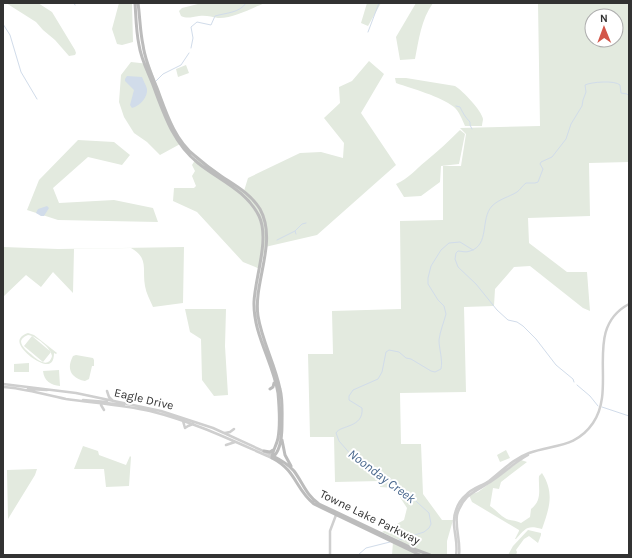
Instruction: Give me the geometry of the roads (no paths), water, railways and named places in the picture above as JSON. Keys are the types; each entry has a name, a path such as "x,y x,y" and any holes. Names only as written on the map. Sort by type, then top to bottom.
{"main road":[{"path":"135,3 140,52 161,108 176,138 186,152 198,163 244,195 254,206 260,218 262,243 254,312 257,327 278,395 279,430 272,456"},
{"path":"138,3 141,37 146,59 166,111 178,136 193,155 251,198 260,210 265,221 266,242 257,310 280,389 282,436 285,455 295,473"},
{"path":"270,389 274,386 274,379"},
{"path":"272,456 280,444 282,436"},
{"path":"264,452 270,452 274,449"},
{"name":"Towne Lake Parkway","path":"272,456 286,463 295,473 308,494 319,504 420,555"},
{"name":"Towne Lake Parkway","path":"272,456 288,470 309,500 319,507 384,537 430,555"}],"street":[{"path":"456,555 454,518 456,508 461,500 470,491 489,481 516,459 527,454 571,442 583,434 594,422 602,401 605,333 614,316 629,304"},
{"name":"Eagle Drive","path":"3,384 100,398 179,416 225,433 272,456"},
{"name":"Eagle Drive","path":"3,387 22,389 78,401 140,409 211,430 236,442 272,456"},
{"path":"27,389 43,391 49,390"},
{"path":"100,398 103,397 107,391 109,397 113,401"},
{"path":"78,401 94,400 132,405"},
{"path":"99,404 104,410"},
{"path":"182,421 185,428 194,424"},
{"path":"225,433 234,429"},
{"path":"226,445 231,442 236,442"},
{"path":"459,555 460,547 457,518 460,506 464,500 471,493 495,479 516,462 535,452"},
{"path":"330,555 330,531 336,515"}],"water":[{"path":"127,76 142,77 147,89 143,101 132,108 130,105 134,90 125,81"},
{"path":"47,206 49,208 44,216 36,213 38,209"}],"waterway":[{"path":"191,48 193,38 191,27 197,22 211,25 215,16 236,11 246,3"},
{"path":"368,32 379,3"},
{"path":"3,24 10,35 21,72 37,99"},
{"path":"156,81 163,74 181,65 189,53"},
{"name":"Noonday Creek","path":"574,382 573,379 556,365 536,339 523,326 517,322 508,320 497,310 476,284 458,267 455,259 456,253 458,251 470,251 476,248 480,243 483,238 488,211 492,206 517,192 526,183 538,182 543,169 540,164 541,162 552,157 566,139 571,124 582,106 586,92 585,85 592,83 613,82 620,85 621,93 629,96"},
{"path":"456,106 460,107 470,122 472,129"},
{"path":"296,234 295,231 302,224 306,223"},
{"path":"277,240 295,231"},
{"name":"Noonday Creek","path":"399,540 424,532 429,528 431,524 429,513 395,482 364,465 353,457 339,441 336,433 338,430 356,423 359,419 362,414 362,408 349,400 349,396 353,390 378,379 382,372 386,352 389,350 399,352 406,358 411,359 431,371 435,372 441,369 442,362 439,340 446,314 444,306 438,300 428,284 431,266 441,250 449,243 460,242 473,250"},
{"path":"577,385 590,396 598,406"},
{"path":"602,407 629,416"},
{"name":"Noonday Creek","path":"358,555 366,548 390,542"}]}
